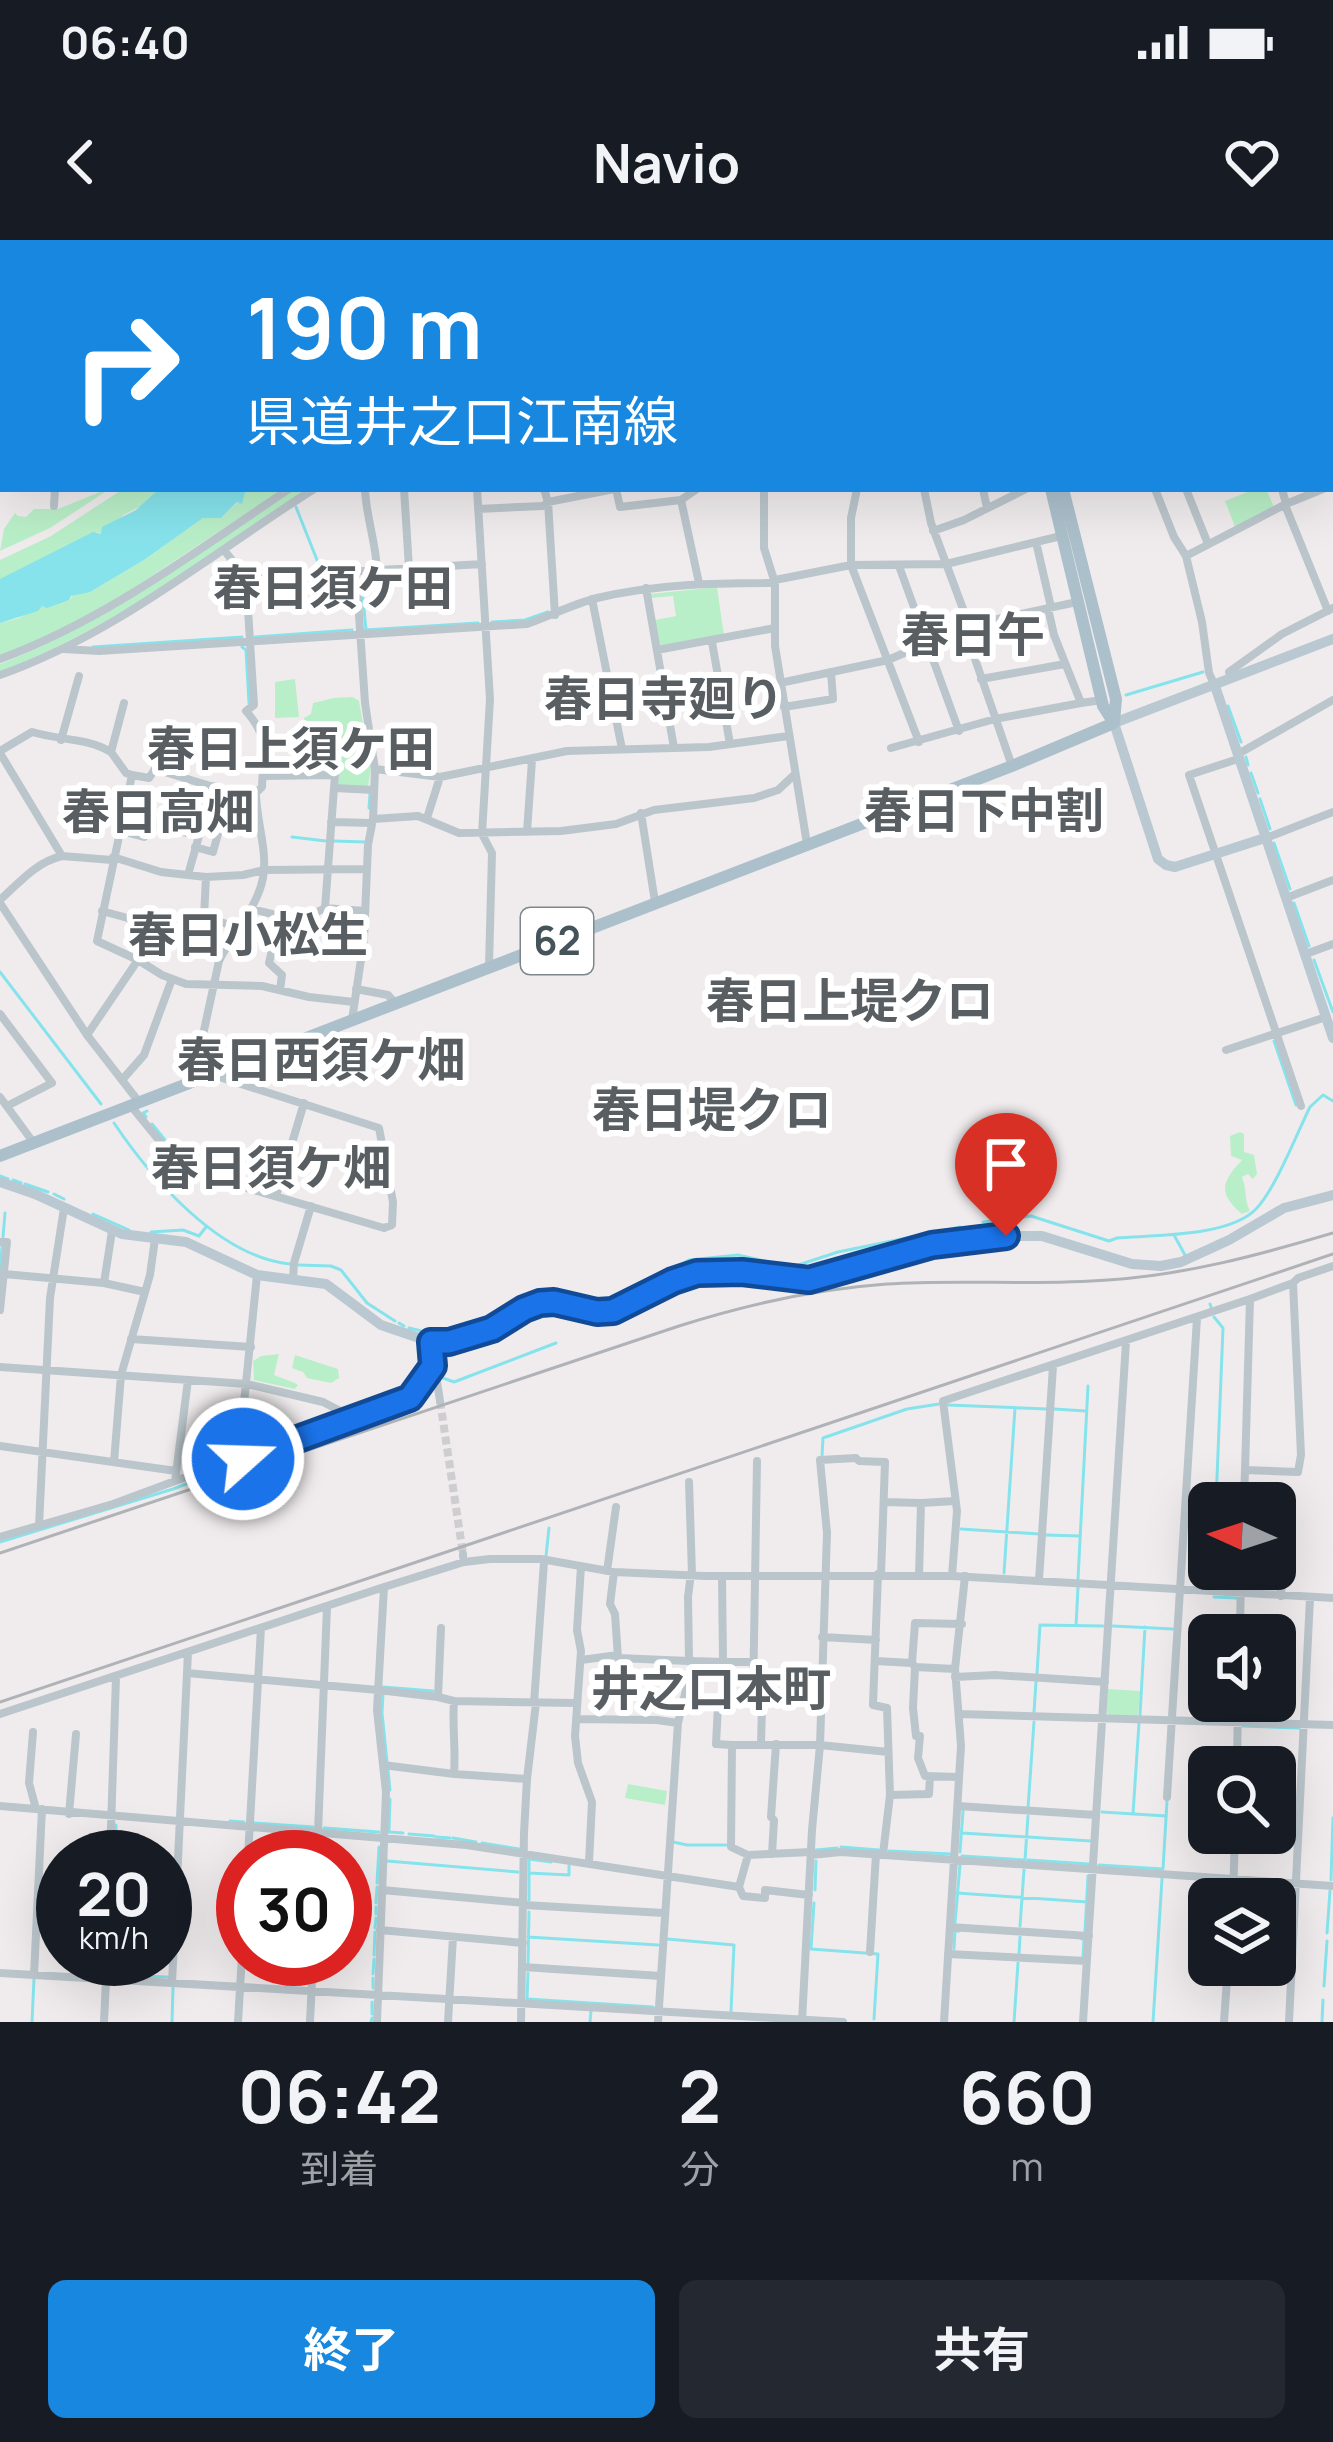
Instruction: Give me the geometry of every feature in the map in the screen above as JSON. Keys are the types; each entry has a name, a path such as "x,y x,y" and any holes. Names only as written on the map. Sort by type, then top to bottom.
{"main road":[{"path":"1052,492 1102,700 1114,723 1158,859 1175,867 1265,838"},
{"path":"1064,492 1116,698 1114,723"},
{"path":"1114,723 1333,639"},
{"path":"1215,686 1333,1037"},
{"name":"62","path":"0,1156 1114,723"},
{"path":"0,1182 134,1238 186,1242 257,1275 326,1284 381,1325 431,1342 449,1342 492,1329 540,1303 613,1311 697,1273 742,1272 809,1280 949,1241 1042,1236 1132,1264 1161,1266 1229,1240 1284,1208 1333,1195"}],"street":[{"path":"54,506 55,492"},
{"path":"0,658 97,615 284,492"},
{"path":"0,675 63,649 138,608 310,492"},
{"path":"364,492 366,515 376,541 377,570"},
{"path":"404,492 409,568"},
{"path":"477,492 490,699 482,834 492,853 489,967"},
{"path":"545,492 554,614"},
{"path":"616,492 620,507 682,500 694,492"},
{"path":"764,492 764,548 774,581 780,682 807,844"},
{"path":"856,492 850,518 850,565 920,742"},
{"path":"924,492 1012,766"},
{"path":"984,492 987,508"},
{"path":"934,530 1020,492"},
{"path":"1155,492 1186,556 1215,686"},
{"path":"1187,492 1208,544"},
{"path":"1231,679 1228,672 1252,653 1331,610 1283,492"},
{"path":"1186,556 1316,492"},
{"path":"478,508 543,506 572,493"},
{"path":"682,500 699,583"},
{"path":"63,649 99,651 526,624 592,599 646,588 774,581 850,565 946,564 1062,535"},
{"path":"1036,542 1054,634 1081,703"},
{"path":"62,856 0,752 32,732 106,746 132,776 149,778 155,769 230,791 256,793 262,787 264,740 245,711 254,705 246,578 224,550"},
{"path":"246,578 482,564"},
{"path":"899,566 959,731"},
{"path":"352,1020 364,939 375,769 365,703 356,571"},
{"path":"646,588 674,748"},
{"path":"592,599 622,749"},
{"path":"780,682 888,660 970,626 1078,602"},
{"path":"657,650 775,628"},
{"path":"712,642 730,745"},
{"path":"981,679 1065,664"},
{"path":"784,707 833,699 831,672"},
{"path":"61,740 79,676"},
{"path":"891,748 995,719 1102,700"},
{"path":"1301,1106 1189,776 1238,757 1333,700"},
{"path":"111,752 124,703"},
{"path":"375,769 440,777 567,752 730,745 788,736"},
{"path":"527,832 532,760"},
{"path":"331,822 427,818 459,833 482,834 616,824 641,813 754,798 778,790 794,775"},
{"path":"132,776 97,941 186,984 262,986 354,1002"},
{"path":"262,776 335,776 325,908"},
{"path":"427,818 440,777"},
{"path":"188,875 213,786"},
{"path":"334,788 374,790"},
{"path":"194,1082 219,961 252,909 264,870 256,793"},
{"path":"1265,838 1333,812"},
{"path":"641,813 656,903"},
{"path":"121,831 144,837 148,823 213,852 221,823 203,818"},
{"path":"212,1075 379,1128 394,1202 392,1225 384,1228 180,1166 87,1036 0,901 35,868 62,856 113,859 161,872 206,877 264,870 367,869"},
{"path":"206,877 204,917 238,927"},
{"path":"1285,898 1333,880"},
{"path":"252,909 305,918 325,908 365,911"},
{"path":"87,1036 138,960 142,922 102,911"},
{"path":"280,916 269,963 282,975 280,990"},
{"path":"1304,955 1333,944"},
{"path":"122,1080 144,1055 172,979"},
{"path":"356,989 388,994 395,1004"},
{"path":"0,1014 52,1083 3,1101 34,1143"},
{"path":"1226,1050 1328,1018"},
{"path":"276,1196 304,1103"},
{"path":"293,1279 311,1206"},
{"path":"39,1526 53,1278 64,1208"},
{"path":"104,1283 112,1231"},
{"path":"114,1462 121,1375 155,1239"},
{"path":"0,1242 8,1242 0,1310"},
{"path":"952,1576 956,1501 943,1401 1250,1300 1333,1267"},
{"path":"4,1274 104,1283 145,1292"},
{"path":"243,1459 241,1432 257,1275"},
{"path":"1245,1470 1298,1472 1293,1283"},
{"path":"1245,1482 1250,1300"},
{"path":"1167,1797 1197,1318"},
{"path":"131,1340 251,1347"},
{"path":"431,1342 440,1401"},
{"path":"1083,2022 1126,1342"},
{"path":"0,1537 175,1476 243,1459 410,1398 433,1366"},
{"path":"1039,1580 1053,1366"},
{"path":"0,1367 247,1384 323,1402 354,1418"},
{"path":"175,1476 188,1380"},
{"path":"0,1446 175,1476"},
{"path":"802,2021 820,1744 827,1533 820,1460 885,1462 873,1705 886,1708 890,1795 870,1952"},
{"path":"757,1461 753,1700 762,1706 761,1744"},
{"path":"658,2017 678,1723 691,1661 687,1626 689,1482"},
{"path":"884,1502 956,1501"},
{"path":"919,1576 921,1503"},
{"path":"616,1507 610,1604 618,1658 753,1663"},
{"path":"377,2022 386,1792 377,1710 384,1587 463,1556 506,1553 543,1560"},
{"path":"0,1714 464,1562 506,1558 611,1572 965,1576 1333,1598"},
{"path":"521,2022 526,1779 543,1560"},
{"path":"581,1566 575,1736 592,1802 589,1862"},
{"path":"722,1576 723,1662"},
{"path":"944,2022 959,1778 955,1673 965,1576"},
{"path":"1240,1590 1240,1614"},
{"path":"1281,1590 1281,1596"},
{"path":"1289,2022 1310,1598"},
{"path":"318,1830 327,1606"},
{"path":"959,1778 925,1776 918,1758 913,1665 917,1622 962,1624"},
{"path":"249,1830 261,1628"},
{"path":"438,1697 441,1628"},
{"path":"822,1637 876,1640"},
{"path":"180,1830 188,1652"},
{"path":"580,1660 618,1655"},
{"path":"875,1661 955,1673 1105,1682"},
{"path":"187,1673 454,1701 577,1703"},
{"path":"111,1830 116,1676"},
{"path":"683,1700 718,1706 716,1744 820,1744 889,1752"},
{"path":"454,1701 454,1774"},
{"path":"960,1714 1188,1720"},
{"path":"576,1719 678,1723"},
{"path":"1237,1746 1238,1722 1333,1725"},
{"path":"0,1972 34,1975 39,1809 28,1783 33,1732"},
{"path":"69,1814 76,1735"},
{"path":"772,1854 776,1744"},
{"path":"732,1745 731,1847 748,1856 841,1852 1220,1878"},
{"path":"383,1765 526,1779"},
{"path":"890,1795 929,1794 930,1776"},
{"path":"0,1806 290,1830"},
{"path":"958,1806 1096,1815"},
{"path":"372,1836 466,1845 739,1886"},
{"path":"748,1856 739,1886 743,1896 765,1898 765,1891 809,1894"},
{"path":"1297,1883 1333,1886"},
{"path":"382,1890 664,1913"},
{"path":"950,1927 1089,1936"},
{"path":"380,1930 524,1943"},
{"path":"448,2022 453,1937"},
{"path":"948,1954 1087,1961"},
{"path":"523,1967 661,1976"},
{"path":"192,1984 658,2017 843,2022"},
{"path":"104,2022 106,1986"},
{"path":"310,2022 311,1986"},
{"path":"1224,2022 1227,1986"},
{"path":"238,2022 240,1987"}],"green space":[{"path":"105,492 50,528 0,551 4,529 15,513 26,517 34,509 58,509"},
{"path":"118,492 156,492 101,534 0,580 0,560 51,536"},
{"path":"245,492 278,492 97,612 0,657 0,623 90,592 203,518 221,518 238,502 242,504"},
{"path":"291,492 304,492 159,589 81,634 0,672 0,664 78,628"},
{"path":"1248,492 1267,492 1274,507 1235,527 1225,501"},
{"path":"717,587 724,636 663,647 655,620 676,616 673,596 651,598 650,594"},
{"path":"295,679 299,717 275,718 275,682"},
{"path":"353,697 359,701 371,768 368,787 341,786 336,772 309,770 304,718 311,714 313,703"},
{"path":"1240,1132 1244,1152 1254,1155 1257,1174 1253,1179 1248,1174 1242,1177 1250,1211 1242,1214 1225,1188 1242,1160 1231,1156 1230,1136"},
{"path":"279,1354 274,1375 298,1385 295,1389 254,1380 253,1361"},
{"path":"295,1355 338,1369 339,1378 331,1383 307,1378 292,1368"},
{"path":"1108,1689 1140,1691 1138,1716 1109,1715"},
{"path":"628,1784 667,1791 665,1805 625,1798"}],"water":[{"path":"156,492 245,492 242,504 237,502 221,518 203,518 90,592 0,623 0,579 93,532 101,534 102,527 136,510"}],"waterway":[{"path":"296,507 323,570"},
{"path":"333,569 360,567"},
{"path":"361,579 366,630"},
{"path":"492,622 525,620 548,612"},
{"path":"365,630 478,623"},
{"path":"255,637 352,630"},
{"path":"93,647 242,637"},
{"path":"242,647 249,703"},
{"path":"1126,695 1203,672"},
{"path":"1228,706 1241,742"},
{"path":"1246,757 1248,765"},
{"path":"1251,773 1258,793"},
{"path":"369,808 370,794"},
{"path":"1260,799 1270,829"},
{"path":"292,837 326,841"},
{"path":"334,841 365,842"},
{"path":"1274,843 1290,889"},
{"path":"1294,903 1309,946"},
{"path":"1314,960 1333,1012"},
{"path":"0,972 101,1104"},
{"path":"1274,1041 1296,1105"},
{"path":"983,1222 1031,1216 1109,1241 1228,1225 1244,1218 1263,1200 1310,1107 1323,1095 1333,1101"},
{"path":"146,1117 143,1113 147,1111"},
{"path":"114,1123 189,1212 238,1247 290,1264"},
{"path":"152,1124 183,1162 220,1174"},
{"path":"0,1176 8,1179"},
{"path":"13,1180 21,1183"},
{"path":"25,1184 48,1192"},
{"path":"54,1194 64,1199"},
{"path":"3,1237 5,1213"},
{"path":"93,1214 129,1230"},
{"path":"151,1232 183,1230 199,1236 206,1227"},
{"path":"682,1264 738,1255 792,1267 838,1252 960,1227"},
{"path":"1174,1235 1185,1255"},
{"path":"0,1269 2,1247"},
{"path":"299,1265 341,1270 367,1303 395,1321"},
{"path":"519,1304 558,1292 592,1299 616,1297 678,1266"},
{"path":"1214,1317 1223,1328 1217,1482"},
{"path":"475,1325 497,1318"},
{"path":"399,1323 404,1326"},
{"path":"432,1333 470,1326"},
{"path":"409,1328 430,1333"},
{"path":"443,1378 454,1382 556,1343"},
{"path":"415,1398 427,1384"},
{"path":"1078,1579 1088,1386"},
{"path":"822,1456 823,1438 907,1409 939,1404"},
{"path":"948,1405 1047,1409"},
{"path":"1004,1573 1015,1408"},
{"path":"1054,1409 1086,1411"},
{"path":"0,1542 173,1489 339,1427"},
{"path":"546,1556 549,1528"},
{"path":"961,1529 1039,1534"},
{"path":"1046,1535 1080,1536"},
{"path":"1076,1626 1078,1587"},
{"path":"1214,1597 1236,1598"},
{"path":"1037,1673 1040,1625 1103,1626"},
{"path":"1113,1626 1173,1629"},
{"path":"1140,1715 1145,1627"},
{"path":"1034,1712 1036,1682"},
{"path":"383,1687 433,1691"},
{"path":"383,1694 387,1762"},
{"path":"1028,1808 1034,1722"},
{"path":"1133,1814 1139,1723"},
{"path":"1243,1726 1299,1728"},
{"path":"388,1770 390,1790"},
{"path":"390,1799 389,1832 403,1833"},
{"path":"1163,1869 1167,1801"},
{"path":"960,1852 963,1811"},
{"path":"1102,1812 1166,1816"},
{"path":"1025,1860 1028,1816"},
{"path":"1331,1880 1333,1818"},
{"path":"230,1821 244,1822"},
{"path":"254,1823 313,1827"},
{"path":"116,1825 116,1830"},
{"path":"324,1828 379,1832"},
{"path":"962,1833 1091,1841"},
{"path":"409,1834 434,1836"},
{"path":"436,1837 450,1838"},
{"path":"453,1838 476,1842"},
{"path":"673,1842 726,1845"},
{"path":"482,1843 519,1849"},
{"path":"377,1883 379,1847"},
{"path":"841,1847 879,1850"},
{"path":"816,1850 837,1848"},
{"path":"889,1851 951,1854"},
{"path":"962,1856 1025,1860"},
{"path":"529,1900 529,1859 551,1862"},
{"path":"1028,1860 1089,1864"},
{"path":"387,1861 518,1872"},
{"path":"815,1890 816,1861"},
{"path":"955,1923 960,1865"},
{"path":"1099,1865 1163,1869"},
{"path":"529,1873 569,1875 569,1866"},
{"path":"1020,1926 1024,1870"},
{"path":"1085,1931 1088,1876"},
{"path":"1153,2022 1162,1879"},
{"path":"376,1903 377,1887"},
{"path":"1327,1933 1330,1891"},
{"path":"957,1893 1087,1902"},
{"path":"814,1903 811,1949 878,1954 874,2019"},
{"path":"376,1907 376,1914"},
{"path":"528,1964 529,1912"},
{"path":"375,1928 376,1918"},
{"path":"954,1949 955,1931 959,1931"},
{"path":"374,1955 375,1932"},
{"path":"528,1937 658,1945"},
{"path":"1019,1954 1020,1937"},
{"path":"667,1939 734,1945 731,2011"},
{"path":"1082,1939 1083,1957"},
{"path":"1324,1986 1327,1941"},
{"path":"373,1974 374,1959"},
{"path":"1014,2022 1018,1963"},
{"path":"528,1973 527,1999 653,2007"},
{"path":"373,1978 373,1988"},
{"path":"32,2022 34,1979"},
{"path":"172,2022 173,1988"},
{"path":"1322,2022 1323,2000"},
{"path":"372,2002 372,2014"},
{"path":"590,2022 591,2011"},
{"path":"371,2022 372,2018"}],"tunnel":[{"path":"440,1401 463,1554"}],"railway":[{"path":"0,1553 756,1304 887,1284 1053,1282 1165,1274 1333,1233"},
{"path":"0,1702 1333,1254"}],"district":[{"name":"春日須ケ田","path":"333,588"},
{"name":"春日午","path":"973,635"},
{"name":"春日寺廻り","path":"664,699"},
{"name":"春日上須ケ田","path":"291,749"},
{"name":"春日下中割","path":"984,811"},
{"name":"春日高畑","path":"158,812"},
{"name":"春日小松生","path":"248,935"},
{"name":"春日上堤クロ","path":"850,1001"},
{"name":"春日西須ケ畑","path":"321,1060"},
{"name":"春日堤クロ","path":"712,1110"},
{"name":"春日須ケ畑","path":"271,1168"},
{"name":"井之口本町","path":"711,1689"}],"route":[{"path":"243,1459 410,1398 433,1366 431,1342 449,1342 492,1329 540,1303 613,1311 697,1273 742,1272 803,1281 949,1241 1006,1236"}]}
